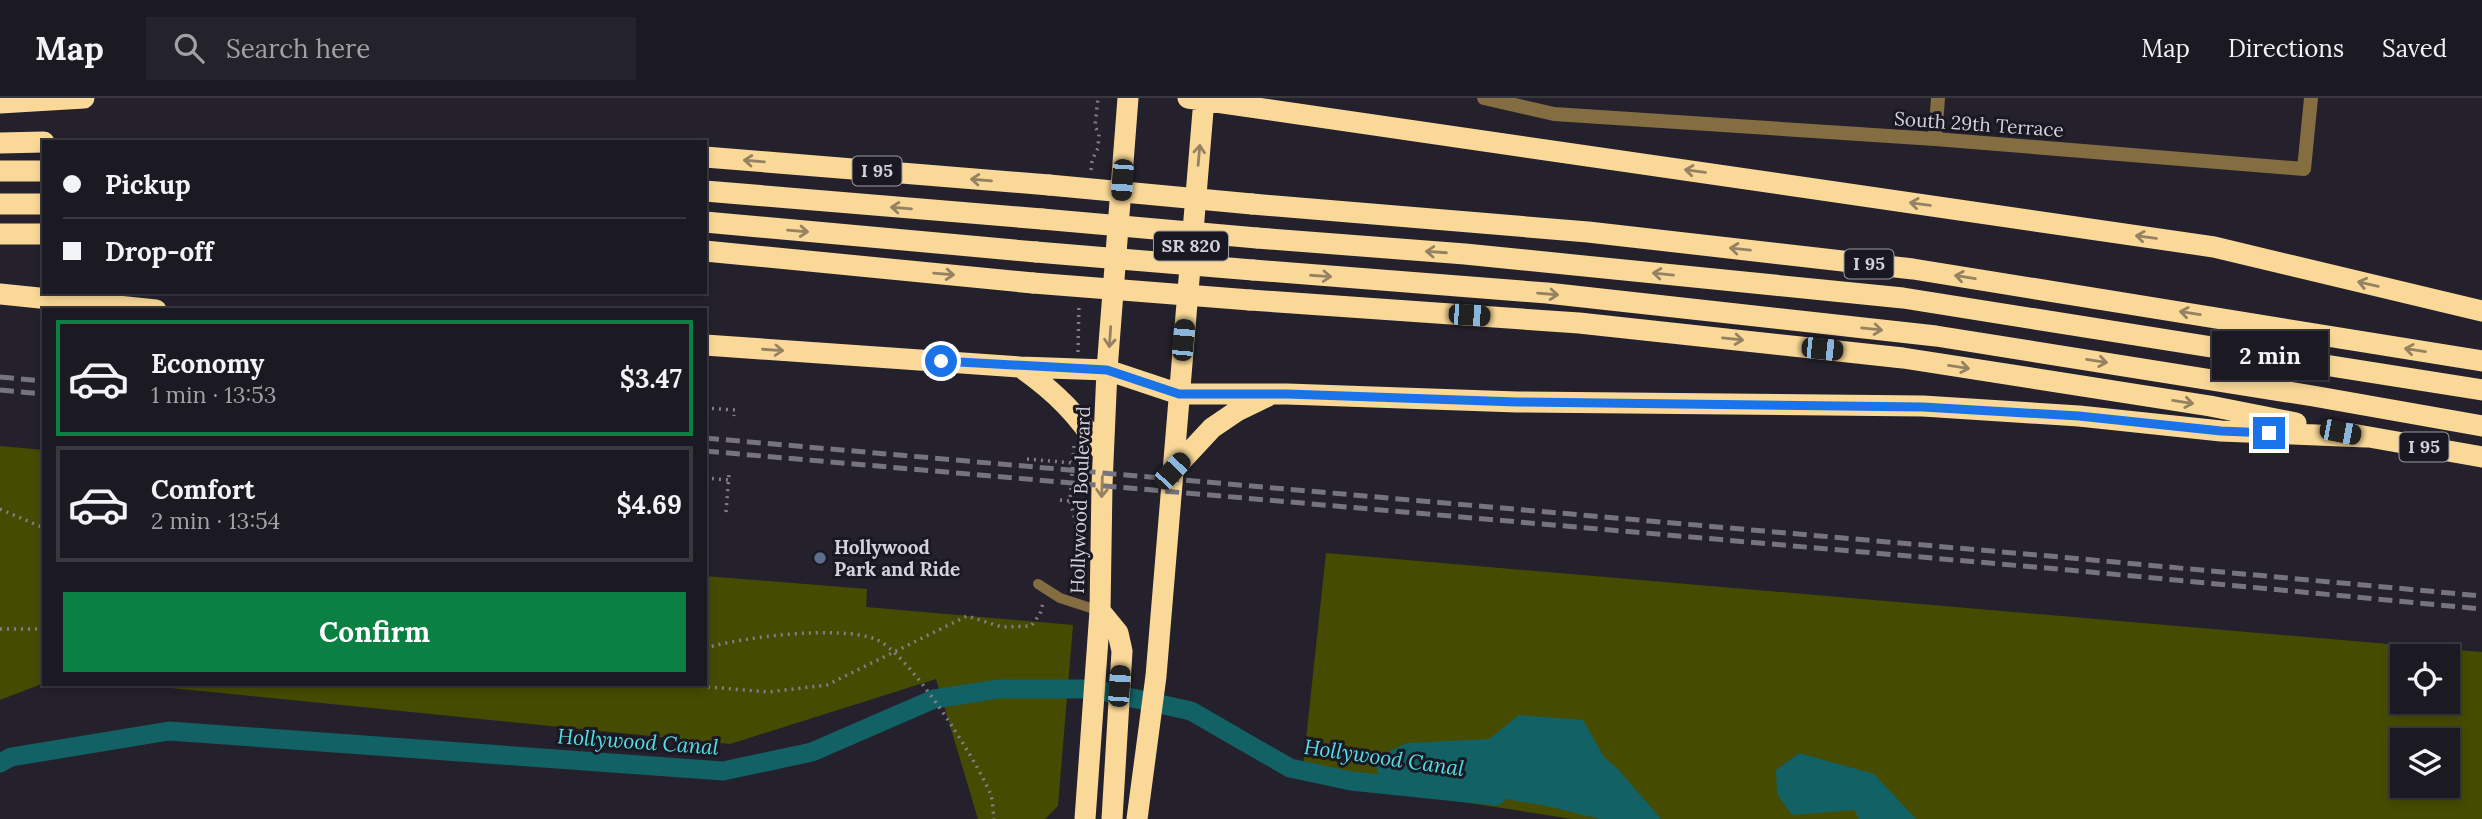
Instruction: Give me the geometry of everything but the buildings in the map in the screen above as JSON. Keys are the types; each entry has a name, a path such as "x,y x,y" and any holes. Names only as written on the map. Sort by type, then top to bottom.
{"highway":[{"path":"0,103 84,98"},
{"name":"Hollywood Boulevard","path":"1085,819 1100,611 1107,370 1128,98"},
{"path":"1276,98 1301,113"},
{"path":"1196,99 2214,247 2482,312"},
{"name":"SR 820","path":"1137,819 1156,676 1179,394 1196,99"},
{"path":"0,143 42,142"},
{"name":"I 95","path":"707,157 1588,232 1913,269 2482,360"},
{"path":"0,171 42,171"},
{"path":"707,191 1465,254 1903,298 2482,390"},
{"path":"0,204 42,204"},
{"path":"707,222 1547,293 1936,336 2313,396 2482,426"},
{"path":"0,234 42,234"},
{"name":"I 95","path":"707,251 1033,283 1579,323 1903,358 2210,407 2482,457"},
{"path":"0,294 136,308"},
{"path":"707,345 1020,367 1107,370 1179,394 1923,407 2079,416 2221,431 2366,437"},
{"path":"1020,367 1041,382 1082,421 1103,453"},
{"path":"1172,471 1212,428 1237,411 1274,394"},
{"path":"1100,611 1118,633 1122,651 1112,819"}],"street":[{"name":"South 29th Terrace","path":"1484,98 1554,114 1934,139 2304,169 2311,98"},
{"path":"1554,114 1555,98"},
{"path":"1934,139 1938,98"}],"lane":[{"path":"1042,588 1060,598 1100,611"}],"path":[{"path":"1090,174 1092,160 1098,148 1099,134 1095,126 1098,98"},
{"path":"1078,369 1079,299"},
{"path":"707,408 735,410 734,416"},
{"path":"1072,436 1074,452 1070,501 1080,539 1078,582"},
{"path":"1027,459 1073,463"},
{"path":"726,512 729,474"},
{"path":"707,478 728,480"},
{"path":"1060,500 1070,501"},
{"path":"0,509 42,527"},
{"path":"705,686 768,692 827,685 967,616 1002,627 1031,626 1040,614 1042,588"},
{"path":"0,629 42,629"},
{"path":"707,647 730,640 772,636 848,634 877,639 907,666 957,734 991,794 994,819"}],"shaded area":[{"path":"0,446 42,450 42,684 0,700"},
{"path":"1326,553 2390,644 2390,714 2460,714 2460,650 2482,652 2482,819 1572,819 1302,777"},
{"path":"707,576 867,589 866,607 1073,625 1058,806 1045,819 978,819 936,679 730,744 151,686 707,686"}],"water":[{"path":"1519,715 1583,720 1604,757 1618,769 1661,819 1600,819 1547,806 1380,778 1375,764 1387,752 1407,743 1489,739"},
{"path":"1799,753 1874,774 1916,819 1859,819 1854,810 1792,815 1777,794 1776,770"}],"waterway":[{"name":"Hollywood Canal","path":"0,763 11,757 169,731 723,771 812,752 934,699 999,689 1092,689 1191,711 1290,768 1351,781 1496,796"}],"railway":[{"path":"0,377 42,381"},
{"path":"0,390 42,394"},
{"path":"707,438 2482,596"},
{"path":"707,451 2069,570 2482,609"}],"place":[{"name":"Hollywood Park and Ride","path":"820,558"}],"route":[{"path":"941,361 1107,370 1179,394 1923,407 2079,416 2221,431 2269,433"}]}
